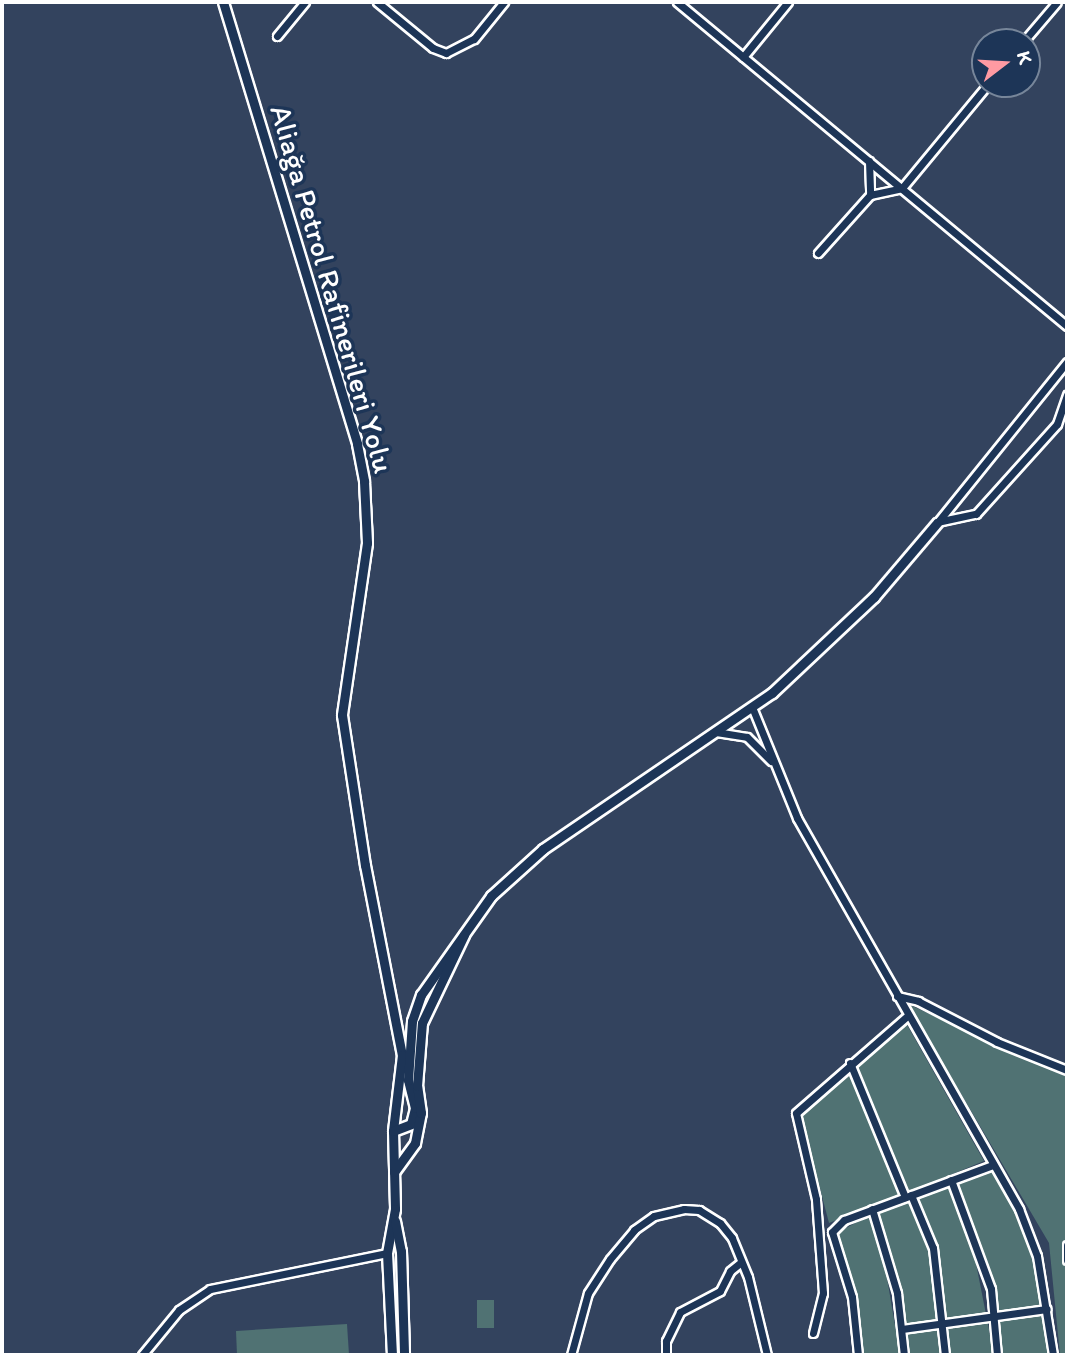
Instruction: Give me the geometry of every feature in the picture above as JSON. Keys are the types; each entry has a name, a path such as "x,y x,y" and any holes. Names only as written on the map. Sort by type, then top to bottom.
{"street":[{"name":"Aliağa Petrol Rafinerileri Yolu","path":"223,2 357,444 364,481 367,543 342,715 365,865 399,1025 402,1055 393,1131 394,1215"},
{"path":"277,36 305,2"},
{"path":"377,2 433,48 446,53 474,39 504,2"},
{"path":"677,2 1067,326"},
{"path":"743,57 788,2"},
{"path":"1035,28 1057,2"},
{"path":"818,253 870,195 901,188 976,98"},
{"path":"869,161 870,195"},
{"path":"393,1131 411,1124 415,1102 416,1035 468,927 491,896 543,849 752,707 874,597 1067,362"},
{"path":"937,523 976,514 1057,424 1067,395"},
{"path":"752,707 790,803 907,1016 1019,1209 1037,1256 1054,1355"},
{"path":"716,732 747,737 776,767"},
{"path":"897,996 918,1000 997,1042 1067,1070"},
{"path":"813,1333 823,1293 816,1199 796,1113 850,1063 907,1016"},
{"path":"850,1063 933,1248 944,1324 945,1355"},
{"path":"394,1172 415,1143 422,1106 414,1067"},
{"path":"858,1355 852,1297 832,1232 844,1220 993,1165"},
{"path":"951,1180 991,1289 997,1355"},
{"path":"571,1355 588,1293 634,1230 654,1216 684,1209 699,1210 720,1223 732,1238 767,1355"},
{"path":"872,1209 888,1257 902,1329 904,1355"},
{"path":"392,1355 387,1253 394,1215"},
{"path":"394,1215 401,1251 404,1355"},
{"path":"1067,1245 1067,1260"},
{"path":"142,1355 179,1310 210,1289 387,1253"},
{"path":"666,1355 666,1341 680,1312 720,1291 730,1271 740,1262"},
{"path":"902,1329 1047,1309"}],"green space":[{"path":"908,1004 1067,1077 1067,1355 1060,1355 1049,1243"},
{"path":"906,1023 984,1161 909,1192 857,1064"},
{"path":"849,1069 900,1195 829,1223 801,1116"},
{"path":"993,1170 1013,1206 1034,1259 1049,1355 1001,1355 987,1261 957,1184"},
{"path":"950,1186 972,1243 994,1355 950,1355 937,1248 916,1198"},
{"path":"910,1200 929,1247 941,1355 906,1355 897,1281 876,1213"},
{"path":"868,1216 884,1260 900,1355 862,1355 857,1305 837,1233"},
{"path":"477,1300 494,1300 494,1328 477,1328"},
{"path":"347,1324 349,1355 237,1355 236,1331"}]}
